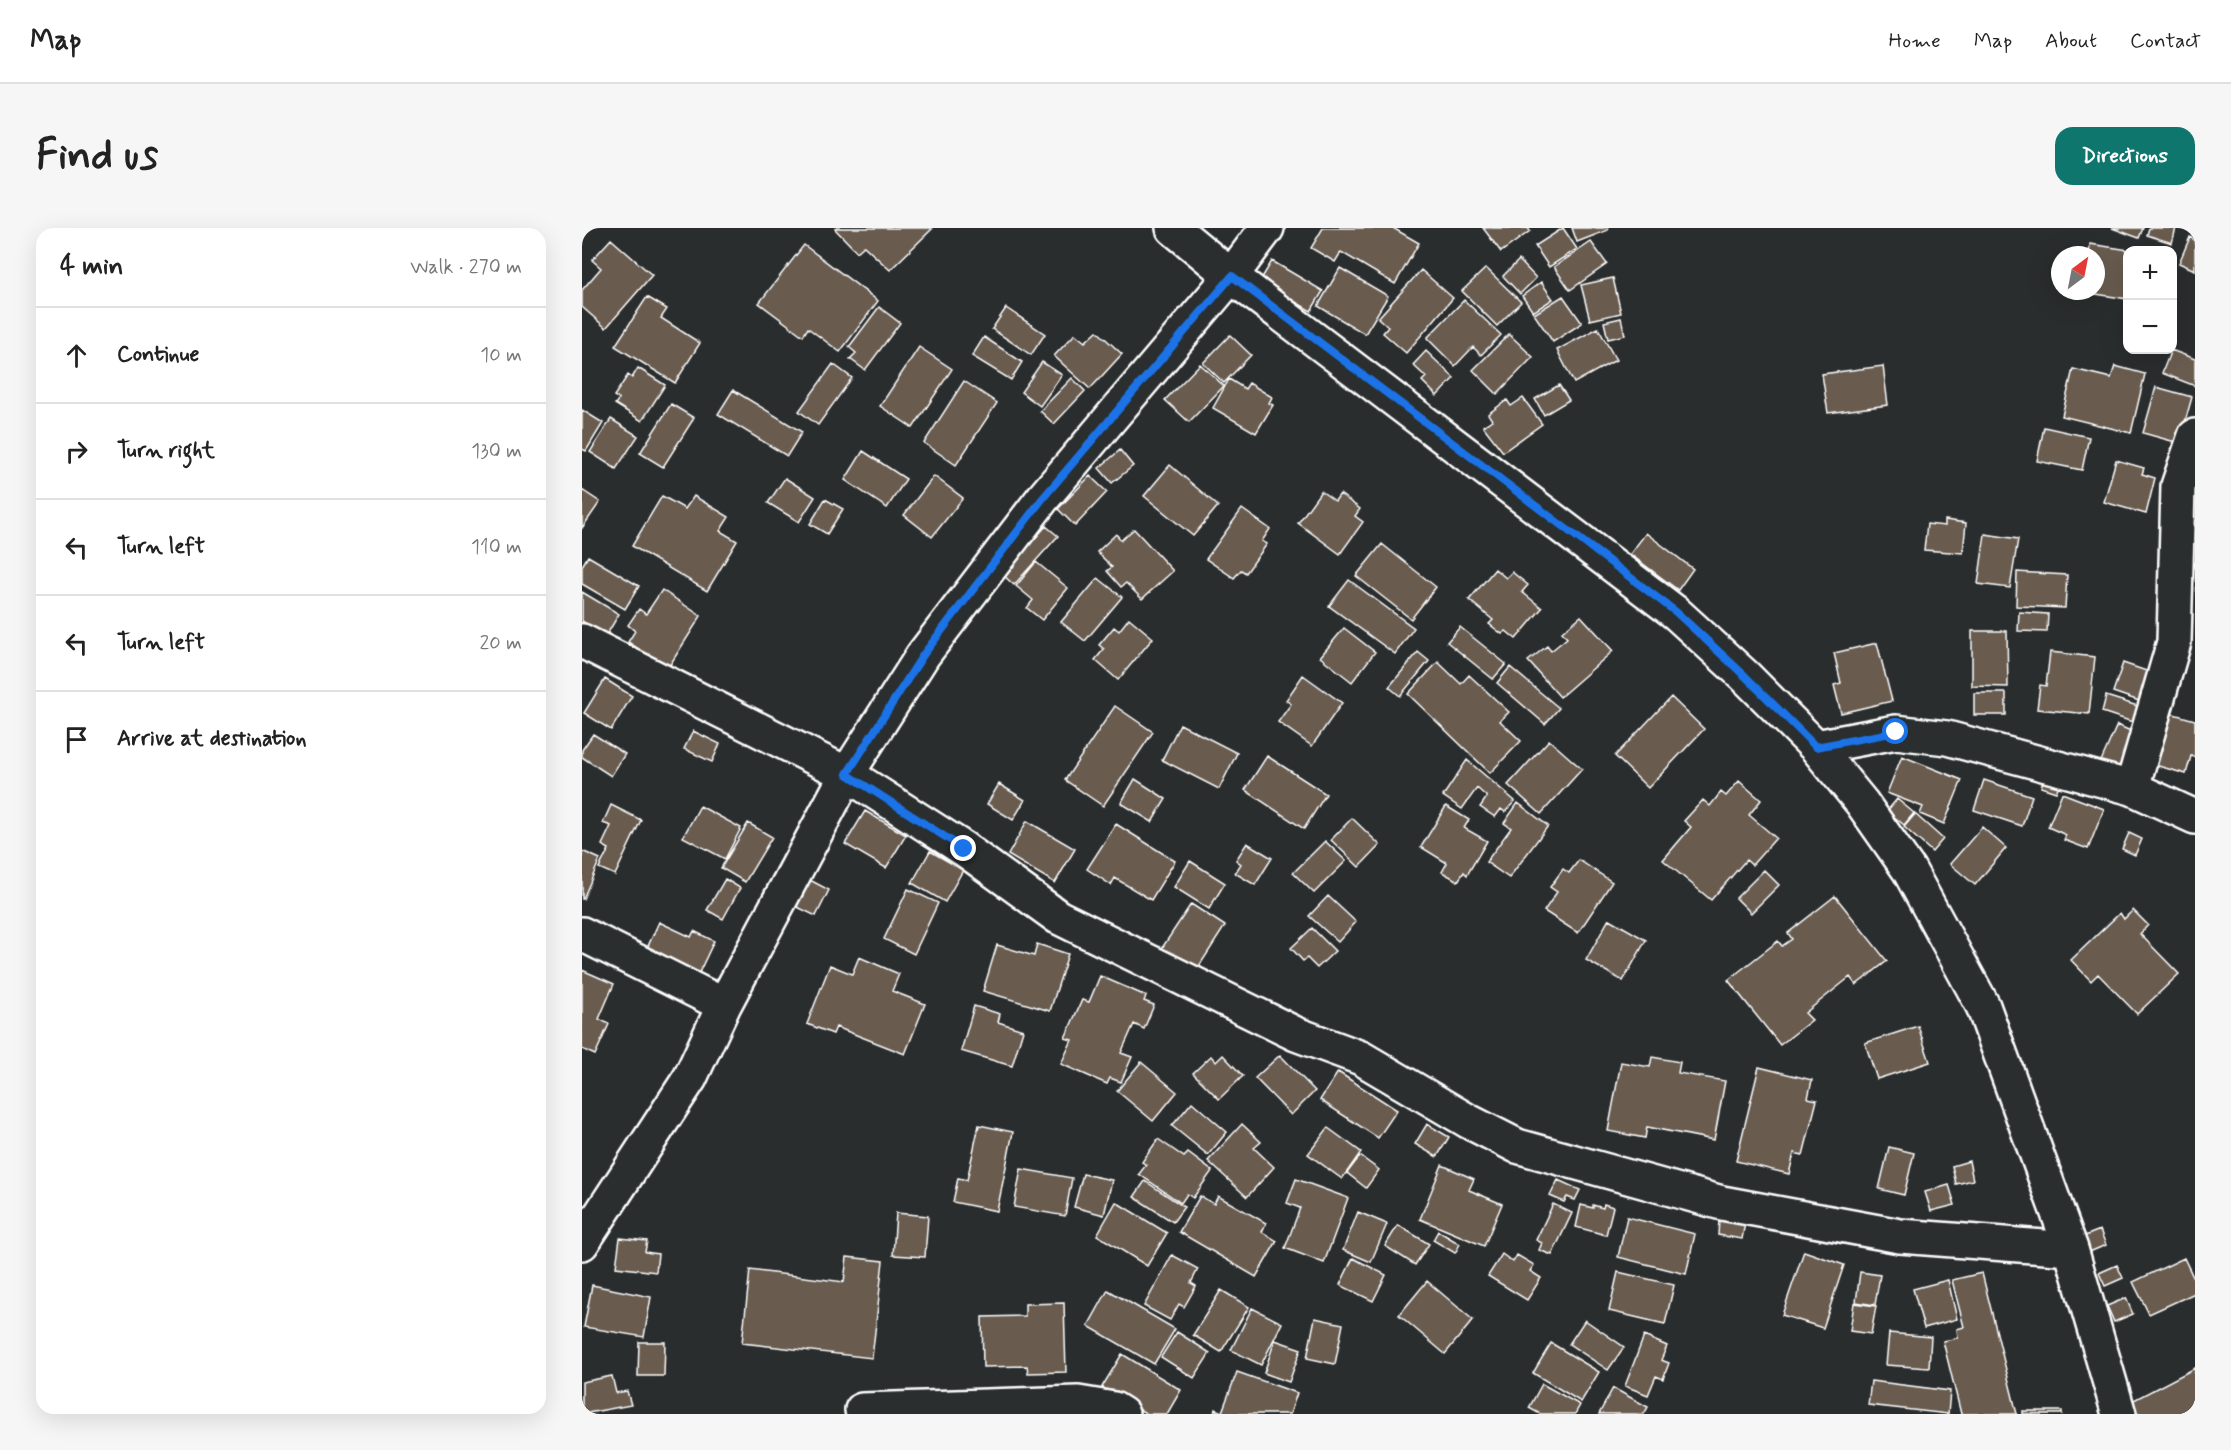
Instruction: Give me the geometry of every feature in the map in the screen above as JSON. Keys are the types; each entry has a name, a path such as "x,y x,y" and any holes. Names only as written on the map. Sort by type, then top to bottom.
{"street":[{"path":"1173,228 1232,276 1676,612 1745,676 1816,747 1863,803 1910,870 1983,1006 2071,1249 2119,1414"},
{"path":"582,1243 690,1078 724,1005 847,774 923,655 1043,498 1232,276 1266,228"},
{"path":"2132,788 2174,642 2178,486 2195,436"},
{"path":"582,641 847,774 964,849 1058,917 1296,1034 1360,1058 1517,1146 1722,1203 1900,1236 2071,1249"},
{"path":"1816,747 1896,732 1947,738 2132,788 2195,817"},
{"path":"582,934 724,1005"},
{"path":"862,1410 1078,1403 1114,1409 1122,1414"}],"building":[{"path":"1323,228 1393,228 1419,243 1395,284 1341,252 1335,262 1311,248"},
{"path":"1483,228 1528,228 1530,231 1501,252"},
{"path":"1563,228 1577,249 1549,267 1535,246"},
{"path":"1572,228 1608,228 1608,230 1577,242"},
{"path":"2112,228 2143,228 2139,238"},
{"path":"2149,228 2176,228 2172,243 2147,235"},
{"path":"835,229 932,229 890,270 864,246 857,252"},
{"path":"2190,237 2195,240 2195,270 2179,263"},
{"path":"611,239 652,275 606,328 582,307 582,290 601,268 592,260"},
{"path":"1591,242 1607,264 1570,290 1554,267"},
{"path":"804,245 878,301 840,352 808,328 803,336 759,303"},
{"path":"2105,246 2123,249 2123,298 2105,295"},
{"path":"1519,260 1536,278 1520,294 1503,276"},
{"path":"1272,261 1323,291 1311,311 1260,281"},
{"path":"1340,268 1388,296 1365,334 1318,306"},
{"path":"1486,268 1521,302 1497,326 1462,291"},
{"path":"1421,270 1453,298 1406,353 1383,333 1388,327 1378,318"},
{"path":"1613,278 1621,313 1590,320 1581,285"},
{"path":"1541,282 1553,299 1533,312 1522,296"},
{"path":"1563,296 1582,323 1553,342 1534,314"},
{"path":"647,297 667,309 661,318 700,343 675,383 615,346"},
{"path":"1464,300 1501,335 1481,355 1473,347 1455,366 1427,338"},
{"path":"879,307 900,323 865,370 850,359 856,353 849,347"},
{"path":"1006,308 1045,334 1031,355 992,329"},
{"path":"1621,318 1625,335 1608,339 1604,322"},
{"path":"1598,328 1616,360 1574,383 1557,350"},
{"path":"1097,331 1122,354 1090,389 1054,356 1075,334 1085,342"},
{"path":"1509,334 1533,357 1497,394 1473,370"},
{"path":"1230,335 1251,355 1224,383 1203,363"},
{"path":"984,337 1022,362 1011,380 972,356"},
{"path":"919,347 952,369 913,428 880,406"},
{"path":"1426,351 1454,378 1437,396 1422,381 1426,377 1413,365"},
{"path":"2177,352 2195,359 2195,386 2162,373 2169,354"},
{"path":"1042,362 1062,375 1040,406 1021,392"},
{"path":"833,364 852,378 818,425 799,411"},
{"path":"1200,364 1224,386 1189,422 1165,400"},
{"path":"1883,366 1888,405 1828,413 1822,374"},
{"path":"2115,366 2145,374 2131,433 2062,416 2073,369 2111,378"},
{"path":"638,368 665,385 642,421 615,404 619,399 614,396 628,375 632,378"},
{"path":"1072,378 1085,391 1054,424 1040,411"},
{"path":"1229,379 1245,389 1249,383 1272,397 1269,403 1273,405 1256,433 1213,408"},
{"path":"964,381 997,403 956,465 924,443"},
{"path":"1559,385 1569,400 1544,415 1535,399"},
{"path":"2156,387 2192,397 2179,443 2143,433"},
{"path":"733,390 802,432 787,456 718,414"},
{"path":"1523,398 1542,424 1503,452 1483,426 1492,420 1488,414 1507,400 1511,406"},
{"path":"671,404 694,418 663,467 640,453"},
{"path":"582,410 603,423 586,451 582,449"},
{"path":"611,419 638,436 616,469 590,452"},
{"path":"2044,427 2089,437 2082,470 2037,461"},
{"path":"1120,450 1133,466 1112,483 1099,468"},
{"path":"863,451 906,479 887,508 845,480"},
{"path":"2116,460 2144,468 2142,474 2155,478 2146,514 2104,502"},
{"path":"1170,465 1218,506 1193,536 1144,496"},
{"path":"934,476 963,498 932,537 904,515"},
{"path":"1090,476 1107,492 1075,526 1058,509"},
{"path":"785,478 815,497 799,522 768,503"},
{"path":"582,490 600,502 582,528"},
{"path":"1321,491 1335,501 1340,494 1360,509 1355,516 1363,522 1340,554 1298,523"},
{"path":"662,496 685,509 694,496 729,517 720,531 737,541 707,591 632,546"},
{"path":"825,499 843,509 827,534 810,524"},
{"path":"1242,509 1270,529 1262,541 1267,544 1246,573 1241,570 1234,578 1206,559"},
{"path":"1945,520 1966,523 1963,553 1924,550 1927,524 1945,526"},
{"path":"1046,526 1058,536 1014,585 1003,575"},
{"path":"1134,529 1173,571 1142,599 1126,583 1121,587 1107,571 1112,567 1097,552 1116,534 1121,540"},
{"path":"1646,533 1693,569 1678,590 1630,554"},
{"path":"1985,534 2018,539 2010,588 1978,584"},
{"path":"1382,544 1436,587 1411,619 1356,576"},
{"path":"588,556 639,586 625,609 582,584 582,566"},
{"path":"1036,562 1068,588 1042,620 1027,608 1033,600 1016,586"},
{"path":"1495,569 1506,578 1512,572 1528,585 1522,592 1542,608 1516,639 1506,631 1502,634 1489,624 1493,620 1469,600"},
{"path":"2017,572 2067,575 2065,608 2016,606"},
{"path":"1098,578 1122,597 1085,641 1061,622"},
{"path":"1349,580 1414,628 1395,654 1329,606"},
{"path":"662,590 701,616 668,668 628,642 635,631 628,625 639,609 646,614"},
{"path":"582,592 619,614 606,636 582,621"},
{"path":"2019,612 2048,614 2047,632 2018,631"},
{"path":"1581,616 1613,651 1560,697 1528,661 1547,646 1551,651 1567,638 1562,632"},
{"path":"1129,618 1153,638 1118,680 1095,660 1104,649 1099,645 1114,627 1119,631"},
{"path":"1460,627 1506,664 1493,679 1447,642"},
{"path":"1344,628 1375,652 1352,682 1320,657"},
{"path":"1972,631 2007,631 2008,687 1972,686"},
{"path":"1877,643 1892,701 1841,713 1834,685 1841,683 1834,653"},
{"path":"1418,652 1429,661 1400,696 1389,687"},
{"path":"2050,652 2095,657 2089,714 2037,709 2040,685 2046,686"},
{"path":"1438,662 1461,684 1469,675 1509,712 1500,721 1521,741 1490,773 1408,694"},
{"path":"2123,663 2158,675 2148,704 2113,692"},
{"path":"1510,667 1559,708 1545,724 1497,683"},
{"path":"1303,675 1342,703 1312,746 1278,722 1291,704 1286,700"},
{"path":"605,679 632,696 611,730 584,713"},
{"path":"1974,693 2006,693 2006,715 1974,715"},
{"path":"2106,696 2144,708 2139,724 2102,712"},
{"path":"1671,697 1704,729 1648,788 1615,756"},
{"path":"1115,706 1153,732 1103,806 1065,780"},
{"path":"2163,711 2195,720 2195,757 2191,756 2186,774 2148,763"},
{"path":"1180,724 1237,753 1219,789 1162,760"},
{"path":"2117,725 2142,736 2126,772 2101,761"},
{"path":"693,731 720,744 712,762 684,749"},
{"path":"593,734 625,754 611,776 582,757 582,750"},
{"path":"1549,740 1582,769 1541,814 1508,785"},
{"path":"1267,756 1326,794 1304,829 1245,790"},
{"path":"1902,756 1962,780 1944,824 1920,814 1923,807 1887,793"},
{"path":"1467,760 1515,801 1505,812 1501,809 1495,817 1480,807 1487,797 1477,788 1462,809 1443,796"},
{"path":"2044,777 2060,783 2056,792 2041,787"},
{"path":"1135,779 1166,799 1152,822 1121,803"},
{"path":"1984,780 2032,796 2022,826 1974,810"},
{"path":"1739,781 1761,800 1749,815 1776,838 1752,865 1746,860 1711,900 1663,860 1691,827 1684,821 1703,800 1710,806 1721,792 1726,796"},
{"path":"999,784 1025,800 1013,820 987,804"},
{"path":"2062,793 2104,809 2088,849 2064,840 2066,835 2048,827"},
{"path":"1897,799 1914,813 1904,825 1887,811"},
{"path":"1518,803 1548,826 1509,878 1486,862 1511,828 1504,823"},
{"path":"611,805 641,820 615,875 599,868 609,849 602,845 611,826 603,823"},
{"path":"700,806 741,828 725,859 683,837"},
{"path":"1446,806 1469,820 1464,828 1487,841 1467,875 1464,872 1458,881 1442,872 1447,863 1421,847"},
{"path":"865,811 906,835 886,868 845,844"},
{"path":"1915,814 1943,839 1932,852 1904,827"},
{"path":"1352,818 1380,845 1359,867 1331,840"},
{"path":"1027,821 1075,849 1055,883 1008,855"},
{"path":"748,823 772,837 745,882 721,868"},
{"path":"1116,824 1175,861 1151,900 1115,878 1111,885 1087,869"},
{"path":"1982,827 2006,848 1975,885 1950,864"},
{"path":"2129,833 2142,839 2135,855 2122,849"},
{"path":"1325,841 1346,861 1314,893 1293,873"},
{"path":"1247,843 1272,858 1255,885 1235,873 1241,864 1236,860"},
{"path":"582,851 600,859 583,899 582,899"},
{"path":"930,851 963,870 945,902 912,883"},
{"path":"1579,860 1612,882 1578,933 1544,911 1557,892 1550,887 1563,869 1569,873"},
{"path":"1190,861 1225,883 1209,909 1174,887"},
{"path":"1764,870 1779,885 1751,913 1736,898"},
{"path":"806,878 829,890 816,916 793,905"},
{"path":"725,879 740,888 723,919 707,910"},
{"path":"908,889 938,903 914,954 884,939"},
{"path":"1328,896 1356,922 1338,942 1309,916"},
{"path":"1835,896 1887,961 1856,985 1850,977 1805,1013 1812,1020 1780,1045 1728,980 1778,941 1782,946 1792,939 1788,933"},
{"path":"1191,904 1225,926 1196,971 1162,948"},
{"path":"2133,910 2148,925 2140,934 2179,974 2137,1014 2098,974 2091,981 2071,960 2120,913 2124,919"},
{"path":"1609,919 1646,940 1623,981 1586,960"},
{"path":"659,922 691,937 694,931 714,941 696,979 644,955"},
{"path":"1312,928 1335,951 1317,968 1307,958 1303,961 1291,948"},
{"path":"1037,944 1068,954 1050,1011 983,991 997,945 1034,956"},
{"path":"859,957 899,974 892,991 925,1004 905,1054 836,1027 833,1034 807,1024 830,965 852,974"},
{"path":"582,970 614,984 599,1019 609,1024 595,1055 582,1049"},
{"path":"1100,976 1146,996 1144,1001 1154,1005 1144,1029 1134,1024 1121,1053 1132,1057 1121,1082 1110,1078 1107,1084 1061,1064 1072,1040 1065,1038 1082,1000 1089,1002"},
{"path":"974,1006 1000,1014 998,1022 1023,1030 1012,1066 961,1051"},
{"path":"1918,1026 1930,1062 1877,1079 1865,1043"},
{"path":"1223,1055 1243,1076 1219,1099 1193,1073 1211,1056 1216,1062"},
{"path":"1280,1055 1315,1091 1291,1115 1255,1078"},
{"path":"1652,1057 1680,1062 1678,1073 1725,1081 1714,1140 1647,1127 1645,1138 1608,1131 1621,1062 1650,1067"},
{"path":"1141,1062 1177,1092 1153,1121 1117,1091"},
{"path":"1759,1067 1812,1080 1808,1098 1817,1100 1803,1155 1794,1153 1789,1174 1736,1161"},
{"path":"1338,1072 1397,1110 1378,1138 1320,1100"},
{"path":"1192,1102 1227,1132 1208,1155 1172,1126"},
{"path":"1242,1124 1261,1142 1254,1148 1274,1167 1247,1197 1208,1161"},
{"path":"1427,1124 1449,1137 1437,1157 1415,1144"},
{"path":"979,1125 1013,1132 997,1211 953,1202 958,1178 967,1180"},
{"path":"1328,1128 1361,1152 1342,1179 1308,1154"},
{"path":"1158,1139 1184,1157 1188,1153 1212,1171 1193,1198 1187,1194 1181,1203 1139,1174 1146,1165 1142,1162"},
{"path":"1889,1147 1914,1153 1904,1195 1879,1189"},
{"path":"1360,1156 1379,1170 1366,1188 1347,1173"},
{"path":"1969,1161 1973,1180 1956,1184 1952,1166"},
{"path":"1442,1165 1474,1179 1469,1190 1502,1204 1484,1246 1420,1219"},
{"path":"1021,1169 1072,1178 1065,1216 1014,1207"},
{"path":"1083,1174 1112,1180 1104,1215 1074,1207"},
{"path":"1296,1179 1348,1198 1324,1263 1285,1248 1300,1208 1287,1203"},
{"path":"1558,1180 1580,1190 1575,1200 1567,1197 1564,1202 1550,1196"},
{"path":"1145,1181 1184,1207 1173,1222 1134,1197"},
{"path":"1949,1185 1955,1205 1931,1211 1925,1192"},
{"path":"1200,1196 1214,1204 1218,1196 1266,1223 1262,1232 1277,1241 1256,1277 1179,1232"},
{"path":"1116,1202 1167,1233 1147,1266 1097,1235"},
{"path":"1553,1204 1572,1213 1552,1255 1539,1250 1542,1243 1536,1240"},
{"path":"1604,1204 1613,1207 1606,1235 1576,1227 1581,1205 1603,1208"},
{"path":"1358,1212 1387,1224 1371,1262 1343,1250"},
{"path":"896,1213 928,1216 925,1257 893,1255"},
{"path":"1627,1217 1695,1234 1686,1274 1618,1257"},
{"path":"1719,1220 1745,1223 1742,1239 1718,1235"},
{"path":"1398,1225 1429,1244 1415,1265 1385,1246"},
{"path":"2100,1230 2106,1245 2087,1253 2080,1238"},
{"path":"1438,1231 1460,1244 1455,1253 1433,1240"},
{"path":"620,1238 647,1241 645,1252 658,1254 656,1272 616,1267"},
{"path":"1804,1251 1844,1265 1823,1328 1782,1315"},
{"path":"1502,1254 1513,1262 1517,1255 1534,1265 1530,1271 1541,1278 1527,1300 1488,1276"},
{"path":"1172,1255 1198,1269 1191,1283 1196,1286 1184,1307 1179,1304 1170,1320 1144,1306"},
{"path":"847,1257 883,1261 872,1358 742,1343 750,1270 844,1282"},
{"path":"1353,1258 1386,1275 1373,1301 1340,1285"},
{"path":"2184,1258 2195,1281 2195,1293 2149,1314 2133,1282"},
{"path":"2117,1265 2123,1278 2105,1286 2099,1273"},
{"path":"1618,1272 1674,1285 1665,1324 1609,1311"},
{"path":"1860,1272 1880,1275 1875,1305 1856,1302"},
{"path":"1982,1273 2017,1414 1961,1414 1943,1341 1958,1338 1957,1329 1964,1327 1952,1280"},
{"path":"1948,1280 1957,1319 1924,1328 1913,1289"},
{"path":"1427,1281 1473,1320 1445,1354 1399,1315"},
{"path":"592,1285 651,1297 644,1337 584,1327"},
{"path":"1108,1290 1175,1329 1154,1364 1088,1326"},
{"path":"1221,1290 1249,1307 1221,1352 1193,1335"},
{"path":"2126,1298 2133,1314 2114,1322 2107,1306"},
{"path":"1064,1303 1066,1372 1028,1373 1027,1366 983,1367 982,1317 1025,1316 1025,1304"},
{"path":"1854,1303 1876,1306 1871,1334 1850,1331"},
{"path":"1252,1308 1282,1323 1261,1365 1231,1350"},
{"path":"1315,1318 1343,1324 1335,1364 1307,1358"},
{"path":"1585,1320 1624,1347 1608,1370 1569,1344"},
{"path":"1177,1332 1210,1353 1194,1378 1161,1357"},
{"path":"1889,1333 1931,1337 1929,1368 1886,1365"},
{"path":"1644,1336 1667,1346 1661,1360 1669,1363 1663,1379 1656,1376 1648,1395 1625,1386"},
{"path":"1275,1340 1301,1349 1289,1382 1264,1373"},
{"path":"639,1342 665,1342 664,1376 638,1376"},
{"path":"1551,1343 1599,1372 1581,1402 1533,1373"},
{"path":"1122,1354 1181,1390 1167,1414 1147,1414 1102,1387"},
{"path":"2195,1368 2195,1414 2136,1414 2130,1402"},
{"path":"1237,1372 1297,1393 1290,1414 1214,1414 1215,1409 1222,1412"},
{"path":"612,1376 616,1393 627,1391 631,1405 582,1414 582,1382"},
{"path":"1871,1381 1950,1391 1948,1414 1868,1405"},
{"path":"1542,1384 1580,1405 1575,1414 1540,1414 1529,1408"},
{"path":"1613,1388 1648,1407 1644,1414 1599,1414"},
{"path":"2023,1411 2062,1411 2062,1414 2023,1414"}],"route":[{"path":"964,849 847,774 923,655 1043,498 1232,276 1676,612 1745,676 1816,747 1896,732"}]}
